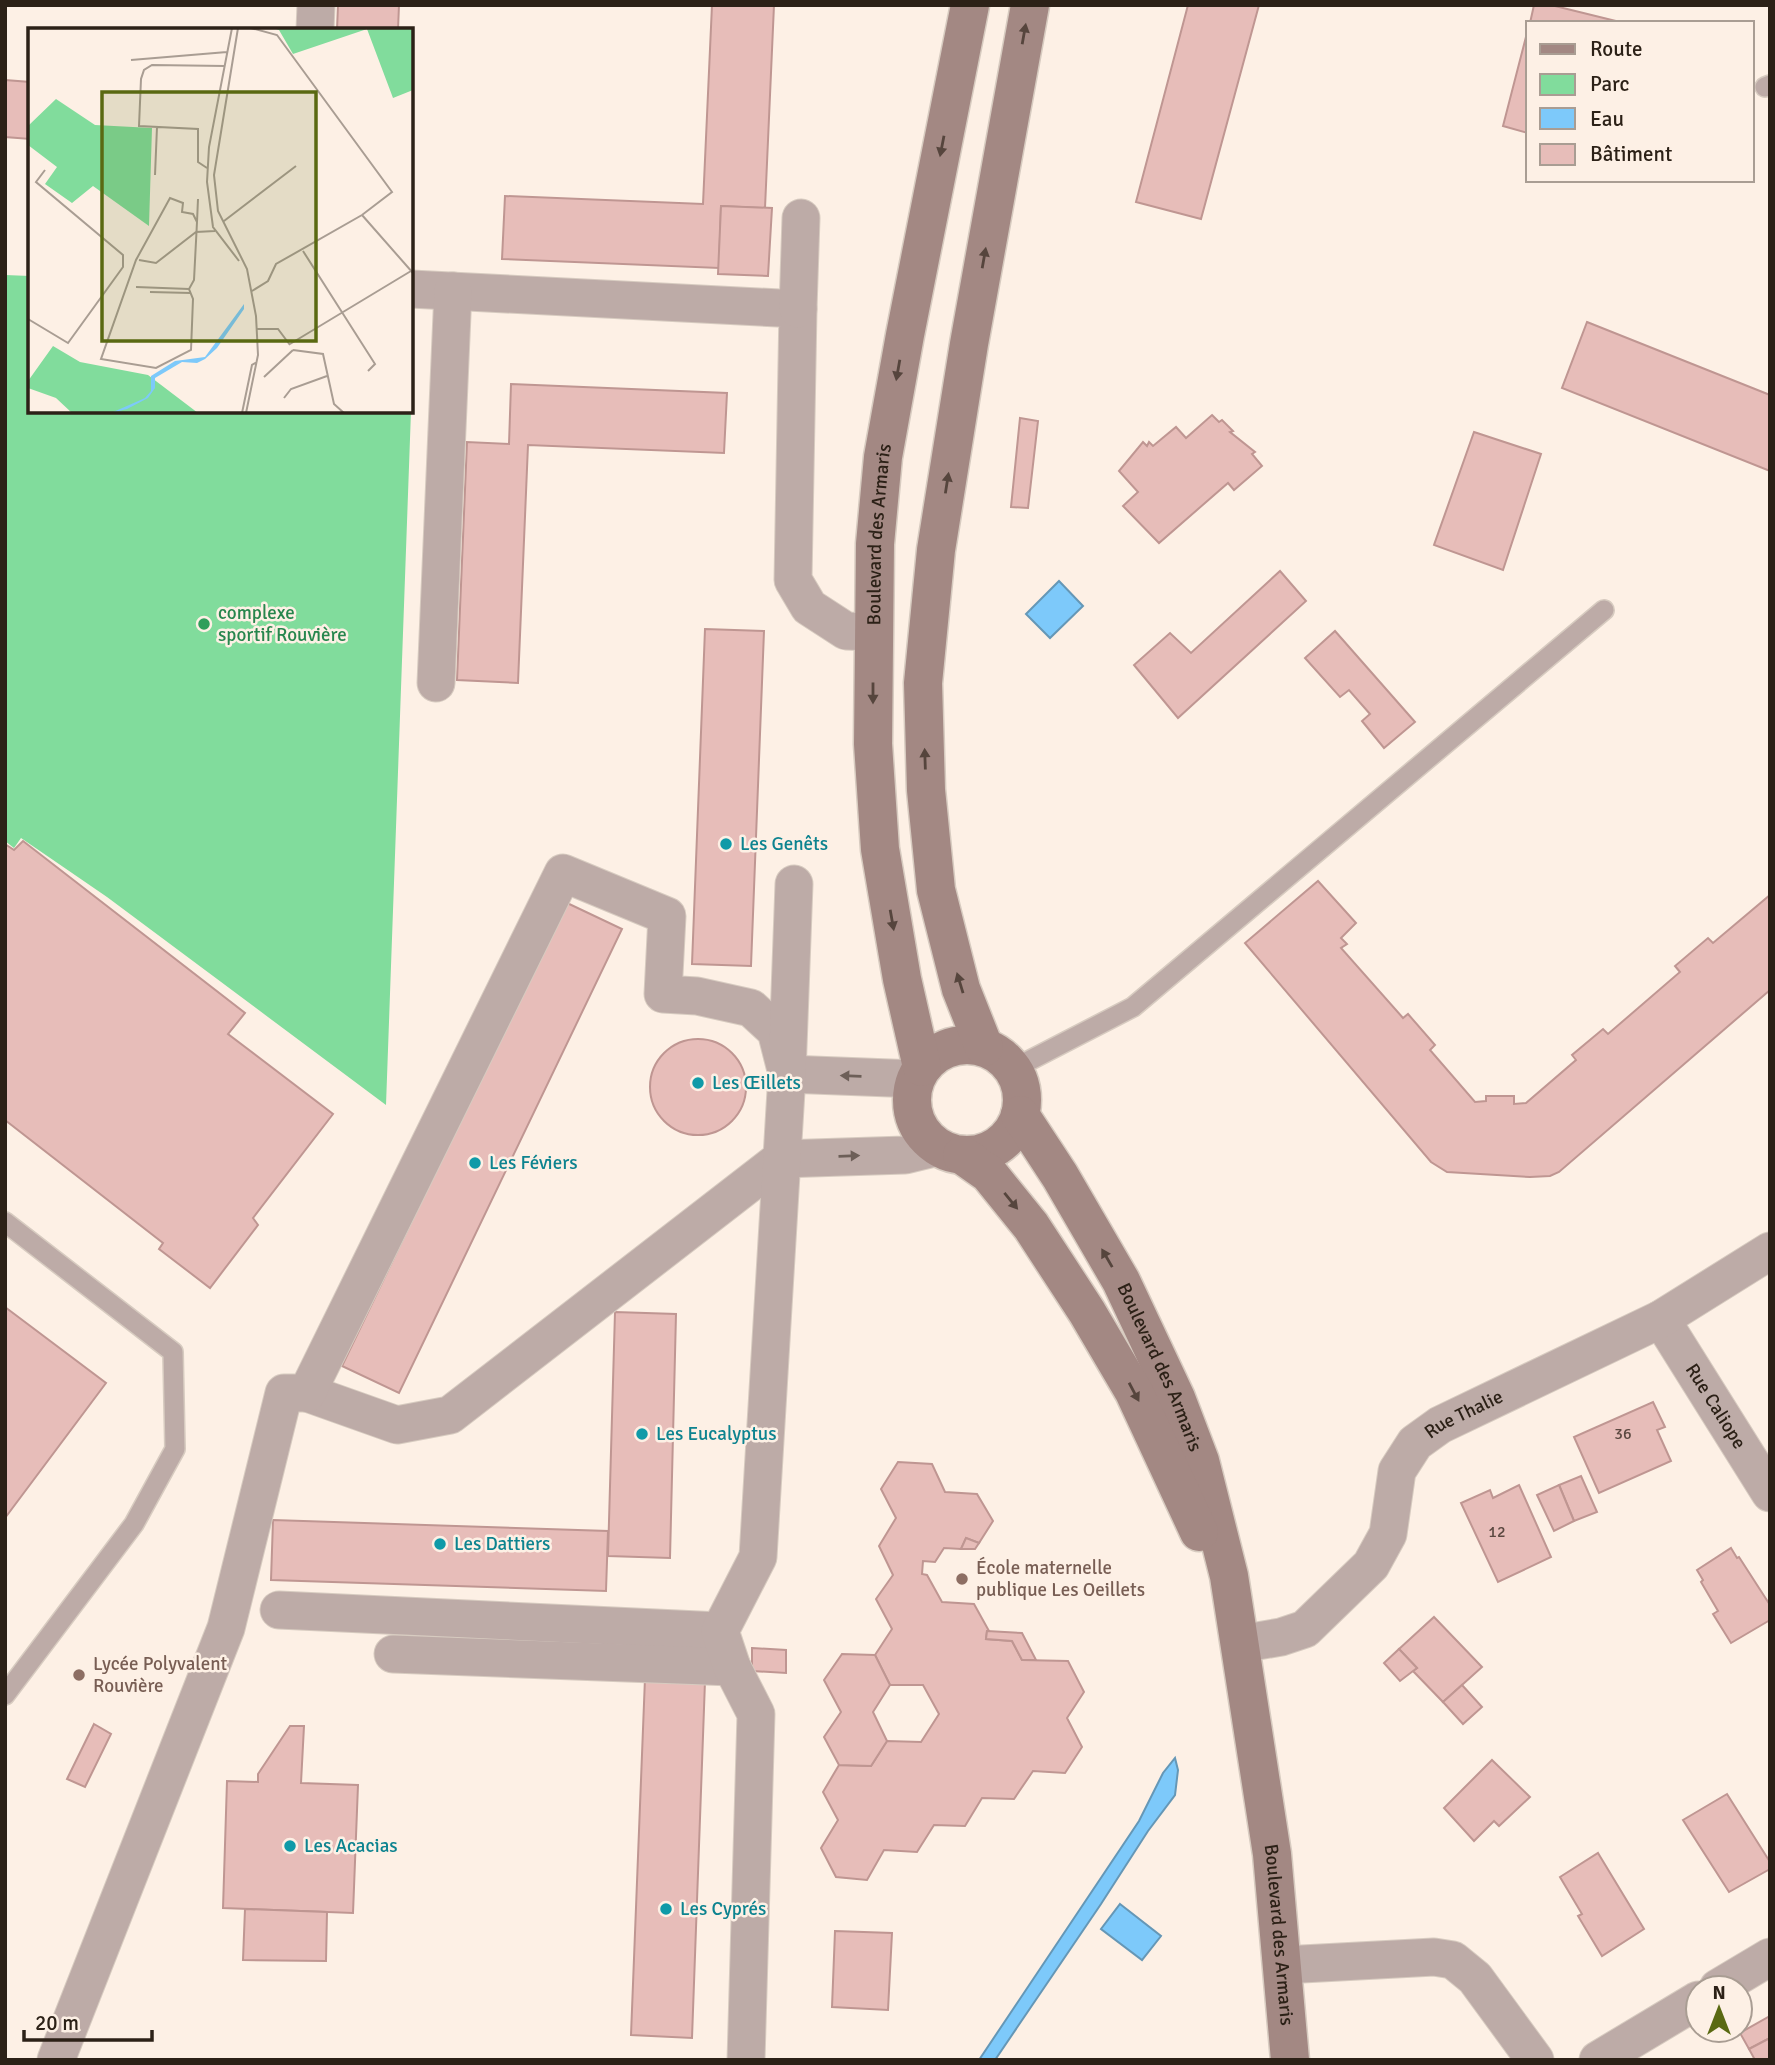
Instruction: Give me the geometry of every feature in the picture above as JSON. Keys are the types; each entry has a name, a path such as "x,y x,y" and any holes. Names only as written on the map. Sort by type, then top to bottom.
{"main road":[{"name":"Boulevard des Armaris","path":"919,1073 880,849 873,744 875,544 883,457 971,5"},
{"path":"999,1058 967,1045 934,1055 919,1073 911,1098 915,1117 923,1134 950,1151 977,1154 998,1145 1014,1129 1020,1115 1022,1091 999,1058 961,989 936,890 926,790 923,683 940,525 969,344 1030,5"},
{"name":"Boulevard des Armaris","path":"1020,1115 1060,1176 1121,1281 1176,1398 1200,1461 1229,1576 1272,1854 1290,2060"},
{"name":"Boulevard des Armaris","path":"950,1151 989,1174 1031,1226 1087,1312 1134,1392 1160,1444 1207,1551 1240,1644"}],"street":[{"path":"315,28 316,5"},
{"path":"801,218 793,580 809,607 846,631 873,632"},
{"path":"413,289 798,309"},
{"path":"436,683 453,291"},
{"path":"307,1393 563,873 667,916 663,994 696,996 751,1008 776,1031 787,1074"},
{"path":"746,2060 756,1714 732,1667 720,1631 758,1557 787,1074 794,884"},
{"path":"787,1074 919,1073"},
{"path":"56,2060 226,1628 284,1393 307,1393 397,1425 450,1415 781,1159 950,1151"},
{"name":"Rue Thalie","path":"1240,1644 1306,1629 1371,1565 1388,1534 1397,1471 1415,1443 1440,1424 1661,1319 1770,1251"},
{"name":"Rue Caliope","path":"1661,1319 1770,1493"},
{"path":"279,1610 720,1631"},
{"path":"393,1654 732,1667"},
{"path":"1283,1965 1434,1957 1453,1960 1475,1978 1535,2060"},
{"path":"1741,1974 1770,1957"},
{"path":"1598,2060 1684,2008"}],"lane":[{"path":"999,1058 1133,1007 1604,610"},
{"path":"5,1222 173,1352 175,1449 134,1524 5,1695"}],"green space":[{"name":"complexe sportif Rouvière","path":"5,275 28,276 28,413 411,413 386,1105 107,897 21,838 14,848 5,841"}],"water":[{"path":"1059,581 1083,606 1050,638 1026,614"},
{"path":"1175,1758 1178,1770 1175,1795 1148,1831 995,2060 979,2060 1139,1821 1163,1773"},
{"path":"1120,1904 1161,1936 1142,1960 1101,1929"}],"building":[{"path":"338,5 399,5 398,28 337,28"},
{"path":"712,5 774,5 765,208 721,206 719,268 502,259 505,196 703,204"},
{"path":"1188,5 1259,5 1201,219 1136,202"},
{"path":"1534,5 1551,5 1616,21 1530,21"},
{"path":"1526,37 1526,132 1503,126"},
{"path":"5,80 28,82 28,139 5,137"},
{"path":"721,206 772,208 768,276 718,274"},
{"path":"1587,322 1770,395 1770,471 1562,388"},
{"path":"511,384 727,393 724,453 528,445 518,683 457,680 467,442 509,444"},
{"path":"1212,415 1219,422 1222,420 1233,431 1230,432 1255,452 1252,454 1262,466 1234,490 1228,483 1159,543 1123,506 1138,492 1119,471 1143,442 1147,446 1149,442 1153,446 1176,427 1186,438"},
{"path":"1020,418 1038,421 1028,508 1011,507"},
{"path":"1474,432 1541,454 1503,570 1434,545"},
{"path":"1280,571 1306,601 1178,718 1134,665 1170,633 1191,653"},
{"name":"Les Genêts","path":"705,629 764,631 751,966 692,964"},
{"path":"1335,631 1415,722 1384,748 1362,721 1370,714 1349,690 1340,697 1305,658"},
{"path":"23,841 245,1013 228,1034 333,1114 253,1218 258,1225 210,1288 159,1249 163,1243 5,1120 5,844 14,850"},
{"path":"1318,881 1356,923 1341,938 1347,944 1341,948 1403,1018 1408,1014 1435,1045 1430,1050 1475,1102 1486,1101 1486,1096 1514,1096 1514,1104 1526,1103 1576,1060 1572,1055 1603,1029 1608,1034 1680,972 1675,966 1708,938 1713,943 1770,895 1770,990 1559,1172 1550,1176 1530,1177 1447,1172 1431,1162 1245,943"},
{"name":"Les Féviers","path":"565,902 622,929 399,1393 342,1366"},
{"name":"Les Œillets","path":"698,1039 716,1043 732,1053 742,1069 746,1087 742,1105 732,1121 716,1131 698,1135 680,1131 664,1121 654,1105 650,1087 654,1069 664,1053 680,1043"},
{"path":"5,1307 106,1383 5,1518"},
{"name":"Les Eucalyptus","path":"615,1312 676,1314 670,1558 608,1556"},
{"path":"1653,1402 1665,1427 1657,1430 1671,1461 1599,1493 1574,1437"},
{"path":"898,1462 932,1464 945,1492 977,1494 993,1521 979,1543 966,1538 961,1549 944,1548 935,1562 923,1561 922,1574 927,1575 942,1602 974,1604 989,1631 986,1639 1012,1641 1022,1660 1068,1661 1084,1692 1067,1718 1082,1747 1065,1773 1033,1771 1014,1799 982,1798 965,1826 934,1825 917,1852 884,1850 867,1880 836,1877 821,1848 838,1820 823,1792 839,1765 871,1766 887,1741 921,1742 939,1714 923,1685 890,1685 875,1655 892,1629 876,1599 893,1575 879,1546 896,1518 881,1489"},
{"path":"1581,1476 1597,1512 1574,1521 1559,1485"},
{"path":"1519,1485 1551,1557 1498,1582 1461,1503 1490,1490 1493,1498"},
{"path":"1559,1485 1574,1521 1554,1531 1537,1495"},
{"name":"Les Dattiers","path":"273,1520 608,1531 606,1591 271,1580"},
{"path":"966,1538 979,1543 975,1549 961,1549"},
{"path":"1731,1548 1770,1605 1770,1620 1731,1643 1713,1614 1718,1611 1697,1570"},
{"path":"1434,1617 1482,1667 1443,1702 1413,1671 1417,1668 1399,1649"},
{"path":"987,1631 1022,1633 1036,1660 1022,1660 1012,1641 986,1639"},
{"path":"752,1648 786,1650 786,1673 752,1671"},
{"path":"1399,1649 1417,1668 1400,1681 1384,1663"},
{"path":"842,1654 875,1655 890,1685 873,1712 887,1741 871,1766 839,1765 824,1737 841,1712 824,1680"},
{"name":"Les Cyprés","path":"645,1678 705,1681 692,2038 631,2035"},
{"path":"1462,1685 1482,1707 1463,1724 1443,1702"},
{"path":"94,1724 111,1734 85,1787 67,1779"},
{"name":"Les Acacias","path":"290,1726 304,1726 301,1783 358,1785 353,1913 223,1908 227,1781 258,1782 258,1774"},
{"path":"1492,1760 1530,1797 1499,1826 1494,1821 1474,1841 1444,1808"},
{"path":"1727,1794 1770,1862 1770,1869 1729,1892 1683,1820"},
{"path":"1598,1853 1644,1929 1602,1956 1578,1916 1582,1914 1560,1877"},
{"path":"245,1909 327,1912 326,1961 243,1960"},
{"path":"835,1931 892,1933 888,2010 832,2007"},
{"path":"1770,2016 1770,2038 1749,2049 1746,2044 1754,2044 1754,2025"},
{"path":"1770,2038 1770,2060 1755,2060 1749,2049"}],"place":[{"name":"complexe sportif Rouvière","path":"204,624"},
{"name":"Les Genêts","path":"726,844"},
{"name":"Les Œillets","path":"698,1083"},
{"name":"Les Féviers","path":"475,1163"},
{"name":"Les Eucalyptus","path":"642,1434"},
{"name":"Les Dattiers","path":"440,1544"},
{"name":"École maternelle publique Les Oeillets","path":"962,1579"},
{"name":"Lycée Polyvalent Rouvière","path":"79,1675"},
{"name":"Les Acacias","path":"290,1846"},
{"name":"Les Cyprés","path":"666,1909"}]}
